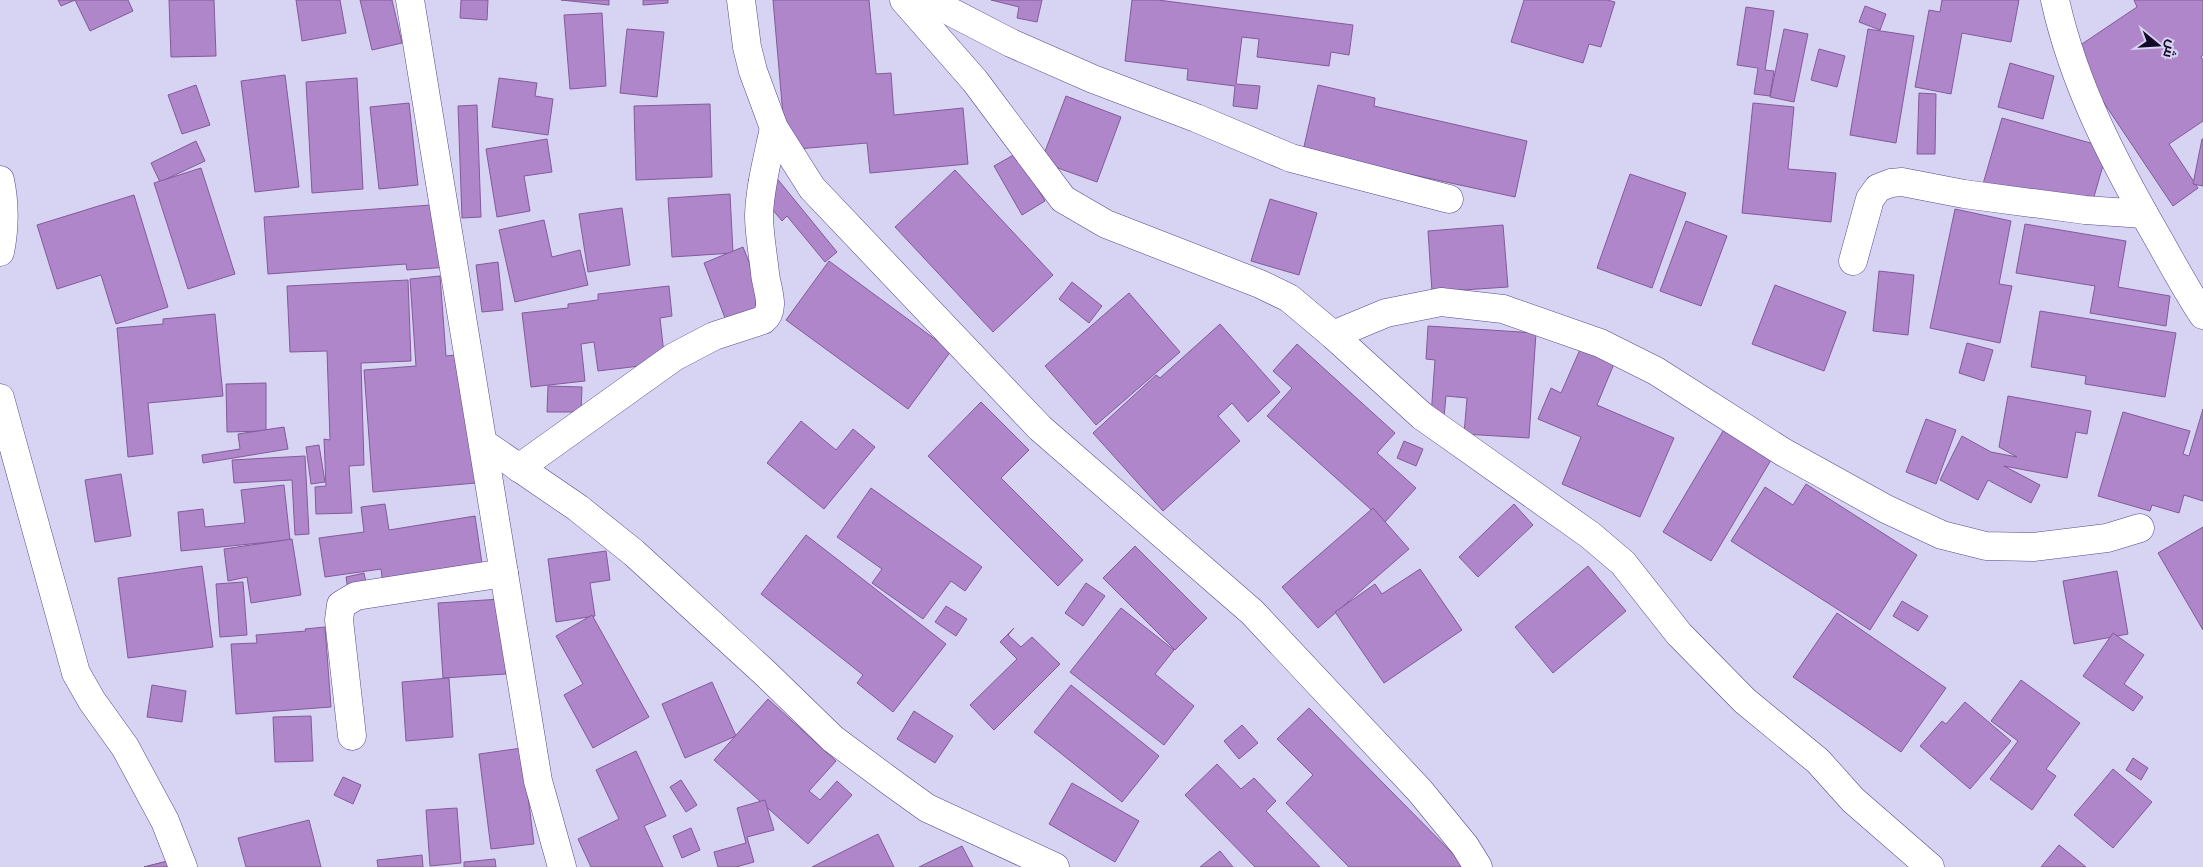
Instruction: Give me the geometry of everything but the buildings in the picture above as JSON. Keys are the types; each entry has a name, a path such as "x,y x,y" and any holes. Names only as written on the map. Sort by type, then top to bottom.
{"street":[{"path":"410,0 538,781 562,867"},
{"path":"741,0 747,47 753,71 774,128 812,188 1040,428 1252,612 1420,791 1465,846 1478,867"},
{"path":"904,0 975,81 1063,200 1106,224 1260,284 1289,298 1333,335 1422,416 1590,535 1623,563 1679,634 1745,701 1818,761 1853,800 1930,867"},
{"path":"928,0 1010,43 1093,79 1196,118 1291,158 1449,199"},
{"path":"2055,0 2073,68 2102,135 2144,214 2203,315"},
{"path":"519,468 674,357 714,336 768,316 770,307 765,280 759,216 762,187 774,128"},
{"path":"0,180 4,200 4,232 0,252"},
{"path":"1853,261 1870,199 1878,188 1891,183 1902,182 1964,194 2085,210 2144,214"},
{"path":"1333,335 1386,313 1440,302 1503,309 1600,343 1656,372 1783,452 1886,509 1942,535 1986,546 2033,547 2107,538 2140,528"},
{"path":"0,398 76,673 92,701 125,747 165,821 183,867"},
{"path":"483,443 578,508 634,553 765,672 840,744 928,808 1055,867"},
{"path":"352,736 339,620 341,605 356,596 504,573"}]}
